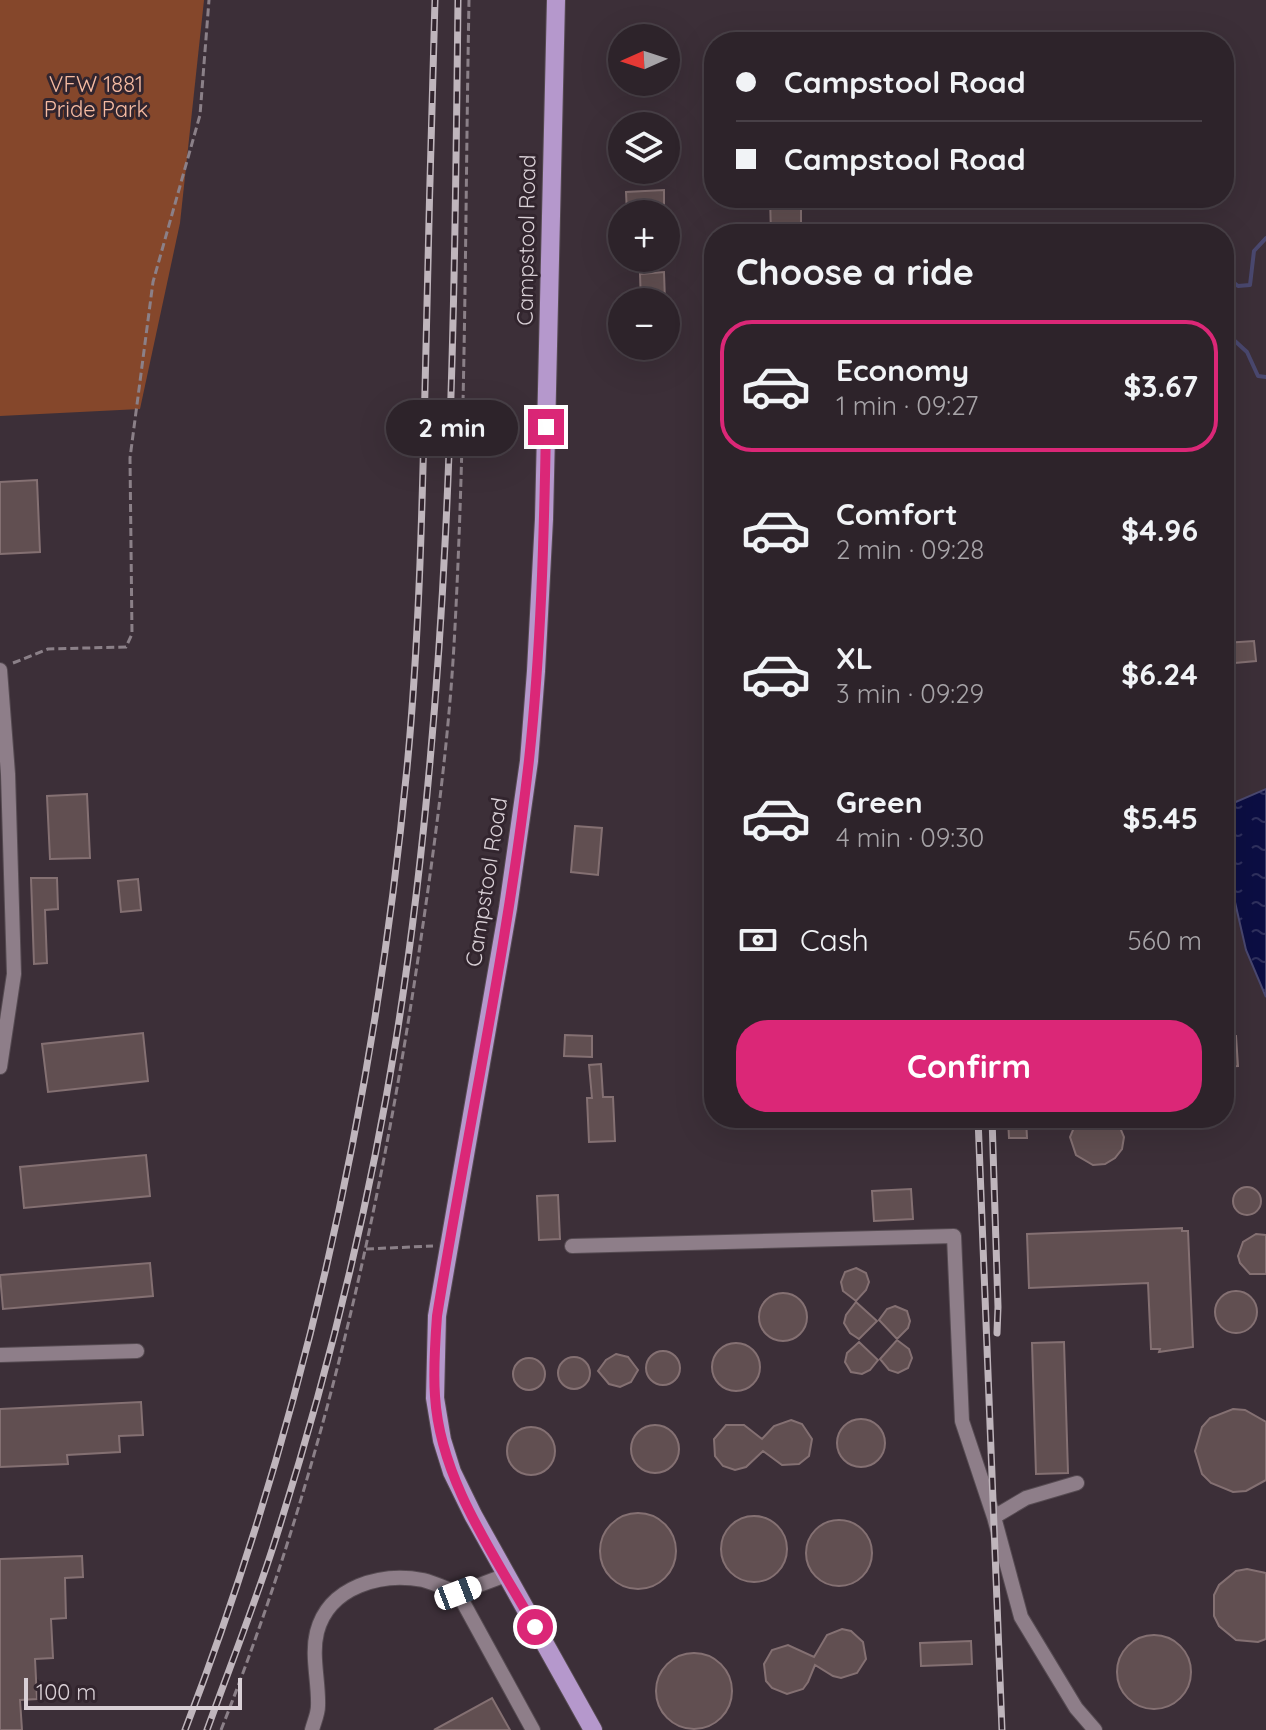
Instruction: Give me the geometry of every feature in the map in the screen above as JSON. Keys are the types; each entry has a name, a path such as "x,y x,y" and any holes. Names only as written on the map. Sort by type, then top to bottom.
{"main road":[{"name":"Campstool Road","path":"556,0 544,519 531,731 508,908 437,1316 435,1398 452,1472 593,1730"}],"street":[{"path":"0,1067 14,974 6,666"},
{"path":"572,1246 954,1236 962,1421 994,1517 1021,1617 1076,1708 1095,1730"},
{"path":"0,1355 137,1351"},
{"path":"994,1517 1026,1498 1077,1483"},
{"path":"458,1593 506,1575"},
{"path":"312,1730 318,1709 317,1631 331,1604 363,1583 399,1578 426,1581 458,1593 533,1730"}],"path":[{"path":"6,666 48,649 126,647 132,634 130,458 153,282 200,115 209,0"},
{"path":"221,1730 243,1675 321,1432 366,1249 408,1027 437,830 454,648 469,0"},
{"path":"366,1249 448,1245"}],"green space":[{"name":"VFW 1881 Pride Park","path":"0,0 204,0 180,223 140,409 0,416"}],"water":[{"path":"1266,789 1266,997 1246,950 1234,898 1234,803"}],"building":[{"path":"664,190 664,200 626,200 626,192"},
{"path":"770,208 801,208 801,224 771,224"},
{"path":"664,272 665,288 640,288 640,274"},
{"path":"37,480 40,552 0,554 0,482"},
{"path":"1254,641 1256,661 1234,663 1234,642"},
{"path":"87,794 90,858 50,859 47,796"},
{"path":"575,826 602,828 598,875 571,872"},
{"path":"31,878 57,878 58,909 45,910 47,963 34,964"},
{"path":"138,879 141,910 121,912 118,881"},
{"path":"143,1033 148,1081 48,1092 42,1044"},
{"path":"565,1035 592,1036 592,1057 564,1056"},
{"path":"1234,1036 1236,1036 1238,1066 1234,1066"},
{"path":"601,1064 603,1097 613,1097 615,1141 589,1142 587,1098 592,1098 589,1065"},
{"path":"1008,1128 1026,1128 1027,1138 1009,1138"},
{"path":"1074,1128 1120,1128 1124,1137 1122,1149 1115,1158 1105,1164 1093,1165 1076,1155 1070,1137"},
{"path":"146,1155 150,1196 24,1208 20,1167"},
{"path":"1247,1187 1257,1191 1261,1201 1257,1211 1247,1215 1237,1211 1233,1201 1237,1191"},
{"path":"911,1189 913,1219 874,1221 872,1191"},
{"path":"558,1195 560,1239 539,1240 537,1196"},
{"path":"1182,1228 1182,1231 1188,1231 1193,1347 1159,1352 1160,1349 1151,1349 1148,1283 1029,1288 1027,1234"},
{"path":"1256,1234 1266,1235 1266,1274 1250,1274 1238,1256 1243,1242"},
{"path":"150,1263 153,1296 3,1309 0,1275"},
{"path":"856,1268 866,1273 869,1282 856,1301 843,1291 841,1282 845,1272"},
{"path":"1236,1291 1251,1297 1257,1312 1251,1327 1236,1333 1221,1327 1215,1312 1221,1297"},
{"path":"783,1293 800,1300 807,1317 800,1334 783,1341 766,1334 759,1317 766,1300"},
{"path":"856,1302 877,1321 859,1339 850,1333 844,1323"},
{"path":"895,1306 907,1311 910,1321 908,1328 897,1339 879,1320 887,1309"},
{"path":"897,1340 909,1349 912,1358 908,1368 898,1373 889,1370 880,1359"},
{"path":"859,1342 878,1360 862,1374 851,1372 845,1362 847,1353"},
{"path":"1064,1342 1068,1473 1036,1474 1032,1343"},
{"path":"736,1343 753,1350 760,1367 753,1384 736,1391 719,1384 712,1367 719,1350"},
{"path":"663,1351 675,1356 680,1368 675,1380 663,1385 651,1380 646,1368 651,1356"},
{"path":"616,1354 628,1357 638,1370 631,1382 620,1387 609,1384 598,1371 606,1360"},
{"path":"574,1357 585,1362 590,1373 585,1384 574,1389 563,1384 558,1373 563,1362"},
{"path":"529,1358 540,1363 545,1374 540,1385 529,1390 518,1385 513,1374 518,1363"},
{"path":"141,1402 143,1435 119,1436 120,1452 67,1455 68,1464 0,1467 0,1409"},
{"path":"1233,1409 1245,1410 1266,1422 1266,1480 1246,1491 1233,1492 1211,1483 1202,1474 1195,1451 1202,1427 1210,1418"},
{"path":"861,1419 878,1426 885,1443 878,1460 861,1467 844,1460 837,1443 844,1426"},
{"path":"791,1420 802,1424 812,1439 809,1456 799,1464 782,1465 763,1451 746,1467 735,1470 723,1466 715,1456 714,1439 726,1425 744,1425 762,1439 774,1426"},
{"path":"655,1425 672,1432 679,1449 672,1466 655,1473 638,1466 631,1449 638,1432"},
{"path":"531,1427 548,1434 555,1451 548,1468 531,1475 514,1468 507,1451 514,1434"},
{"path":"638,1513 652,1516 665,1524 673,1537 676,1551 673,1565 665,1578 652,1586 638,1589 624,1586 611,1578 603,1565 600,1551 603,1537 611,1524 624,1516"},
{"path":"754,1516 767,1519 777,1526 784,1536 787,1549 784,1562 777,1572 767,1579 754,1582 741,1579 731,1572 724,1562 721,1549 724,1536 731,1526 741,1519"},
{"path":"839,1520 862,1530 872,1553 862,1576 839,1586 816,1576 806,1553 816,1530"},
{"path":"82,1556 83,1577 65,1578 66,1618 51,1619 53,1658 35,1659 37,1699 20,1700 22,1730 0,1730 0,1559"},
{"path":"1247,1569 1266,1573 1266,1639 1258,1642 1236,1640 1219,1626 1214,1616 1214,1595 1219,1585 1236,1571"},
{"path":"842,1629 851,1631 863,1642 866,1659 857,1673 841,1678 815,1665 803,1689 787,1694 772,1688 766,1681 764,1664 772,1650 788,1645 814,1657 827,1635"},
{"path":"1154,1635 1168,1638 1180,1646 1188,1658 1191,1672 1188,1686 1180,1698 1168,1706 1154,1709 1140,1706 1128,1698 1120,1686 1117,1672 1120,1658 1128,1646 1140,1638"},
{"path":"971,1641 972,1664 921,1666 920,1643"},
{"path":"694,1653 708,1656 721,1664 729,1677 732,1691 729,1705 721,1718 708,1726 694,1729 680,1726 667,1718 659,1705 656,1691 659,1677 667,1664 680,1656"},
{"path":"492,1698 510,1730 434,1730"}],"waterway":[{"path":"1234,283 1238,286 1250,285 1254,251 1266,238"},
{"path":"1234,340 1247,352 1258,376 1266,377"}],"railway":[{"path":"185,1730 265,1496 299,1377 329,1257 376,1014 407,768 414,673 423,484 435,0"},
{"path":"207,1730 265,1570 311,1422 359,1232 396,1040 414,911 439,652 451,391 458,0"},
{"path":"978,1128 1002,1730"},
{"path":"992,1128 997,1333"}],"route":[{"path":"535,1627 452,1472 442,1440 435,1398 435,1353 437,1316 448,1245 508,908 529,761 538,640 546,427"}]}
